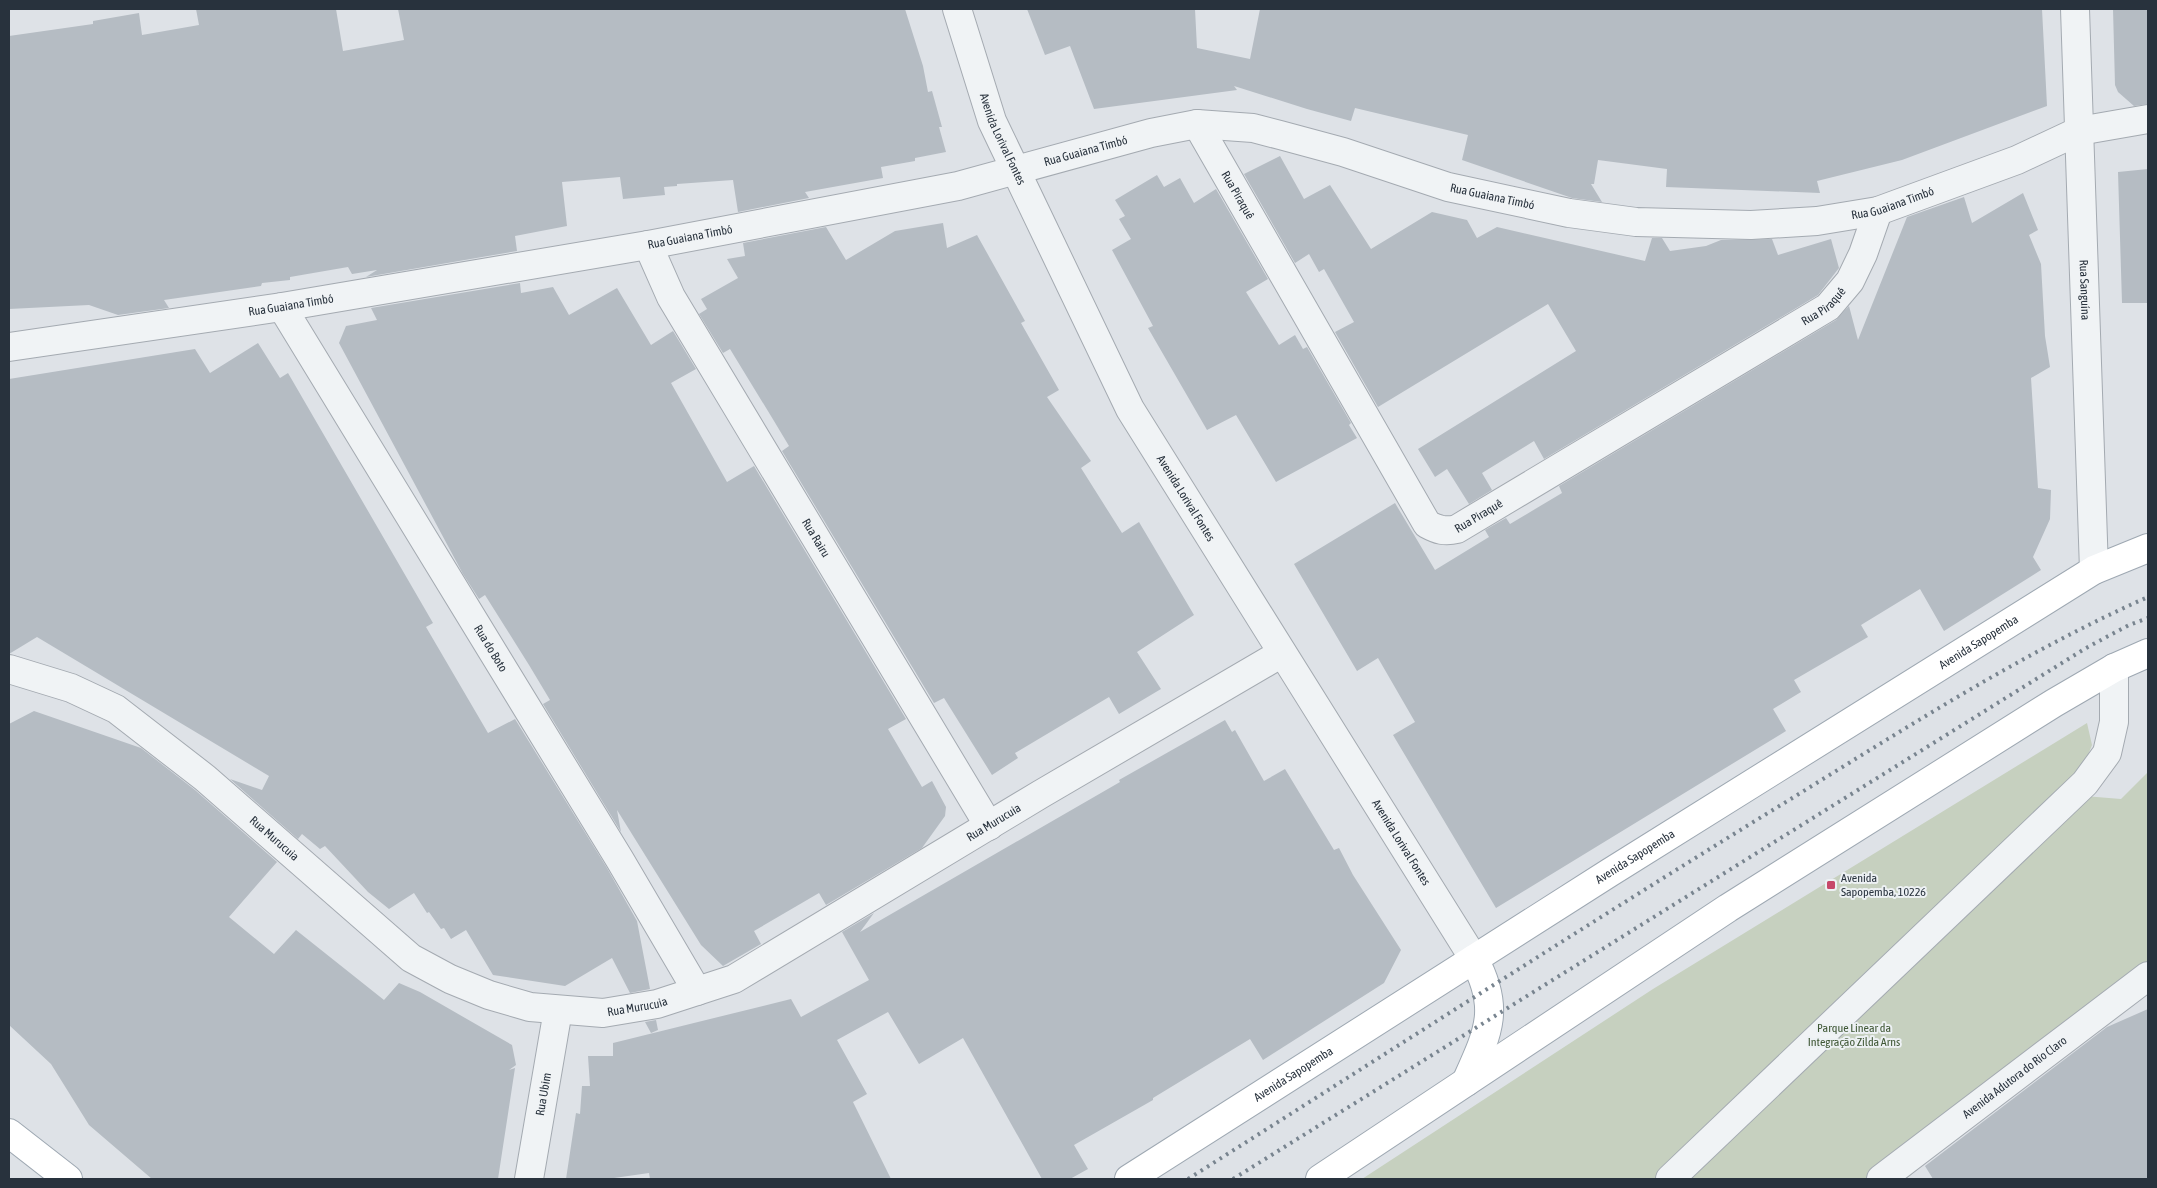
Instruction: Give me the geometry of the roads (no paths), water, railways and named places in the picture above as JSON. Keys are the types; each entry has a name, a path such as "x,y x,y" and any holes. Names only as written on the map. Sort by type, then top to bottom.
{"main road":[{"name":"Avenida Sapopemba","path":"1129,1179 1474,959 2094,570 2148,548"},
{"path":"1320,1179 1728,908 2054,703 2114,668 2148,653"},
{"path":"1466,1082 1488,1026 1490,1001 1484,978 1474,959"},
{"path":"9,1133 68,1179"}],"street":[{"name":"Avenida Lorival Fontes","path":"957,9 992,121 1130,409 1474,959"},
{"name":"Rua Sanguína","path":"2075,9 2094,570"},
{"name":"Rua Guaiana Timbó","path":"9,347 282,307 648,245 958,186 1014,169 1151,133 1197,124 1253,128 1343,152 1448,187 1569,213 1628,221 1670,224 1751,225 1817,220 1878,211 2017,160 2079,131 2148,119"},
{"name":"Rua Piraquê","path":"1197,124 1427,524 1437,530 1446,532 1457,529 1828,307 1850,280 1863,254 1878,211"},
{"name":"Rua Rairu","path":"648,245 671,297 989,826"},
{"name":"Rua do Boto","path":"282,307 615,852 697,991"},
{"name":"Rua Murucuia","path":"9,668 71,688 116,709 205,778 411,958 450,979 489,995 530,1008 603,1013 657,1004 734,979 1282,653"},
{"path":"1670,1179 2085,783 2107,753 2114,722 2114,668"},
{"name":"Avenida Adutora do Rio Claro","path":"1881,1179 2148,976"},
{"name":"Rua Ubim","path":"529,1179 558,1010"}],"railway":[{"path":"1188,1179 1628,900 1958,696 2052,644 2148,597"},
{"path":"1233,1179 2086,648 2129,625 2148,618"}],"place":[{"name":"Avenida Sapopemba, 10226","path":"1831,885"}],"park label":[{"name":"Parque Linear da Integração Zilda Arns","path":"1854,1035"}]}
